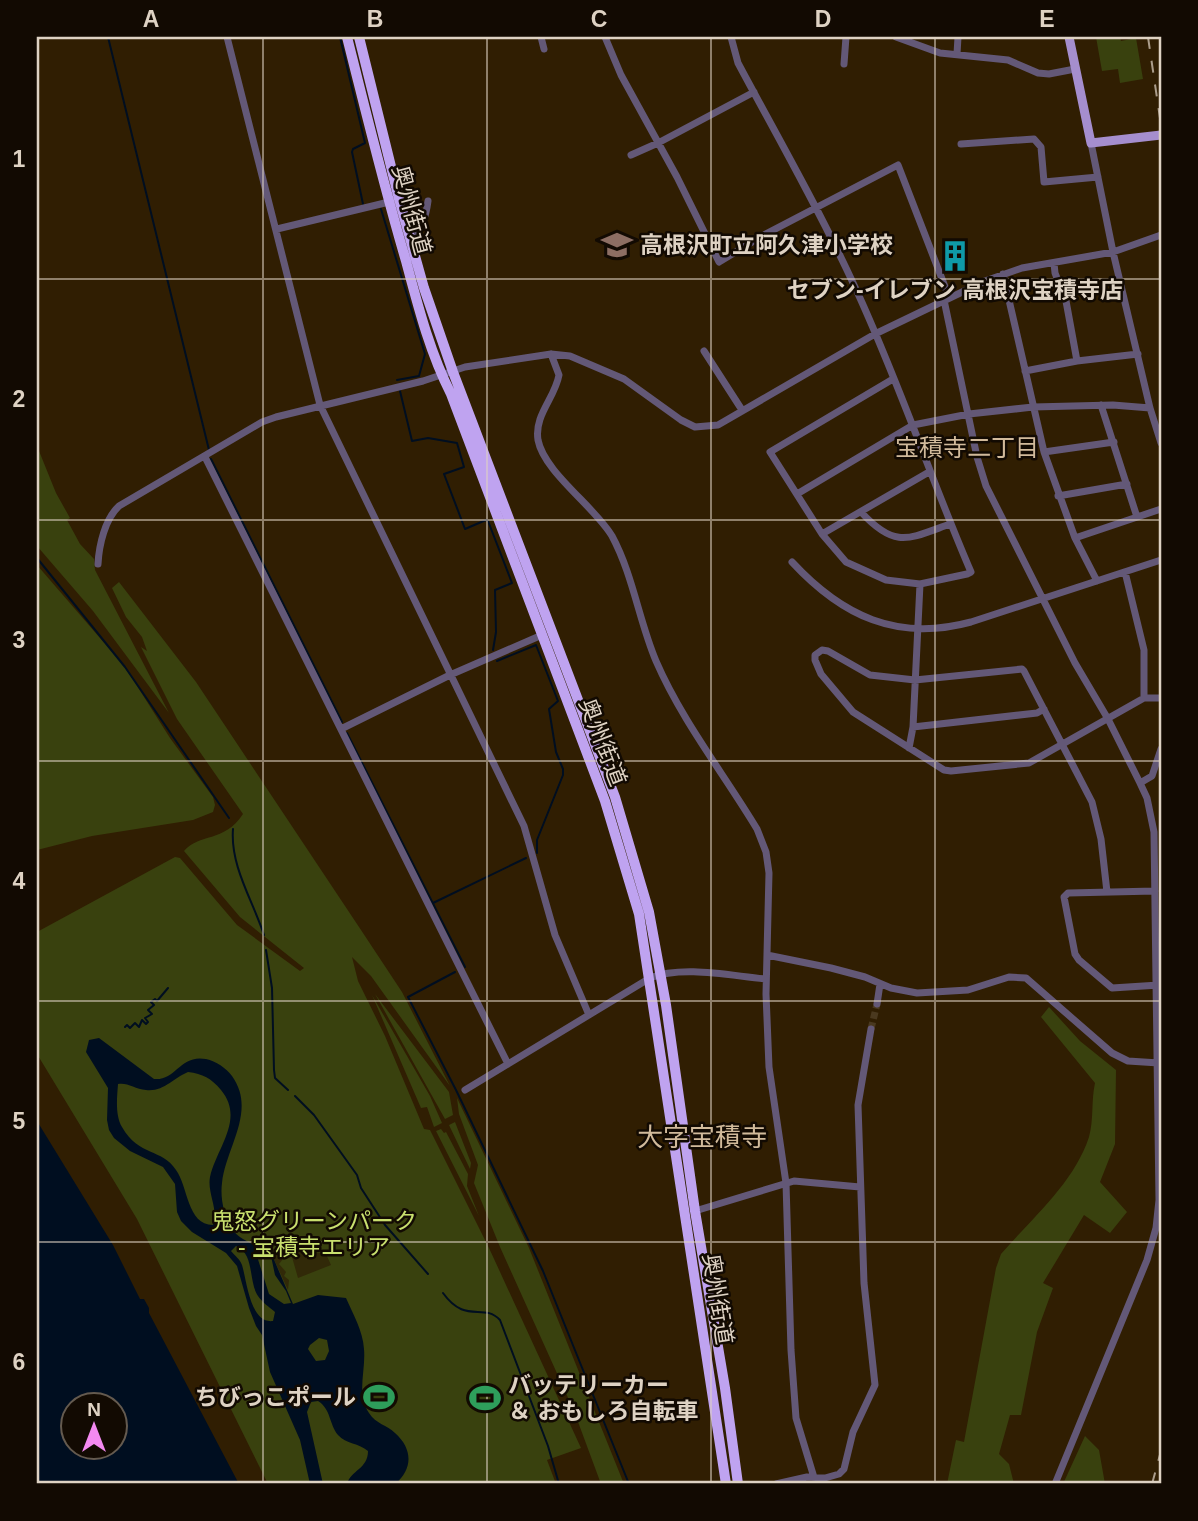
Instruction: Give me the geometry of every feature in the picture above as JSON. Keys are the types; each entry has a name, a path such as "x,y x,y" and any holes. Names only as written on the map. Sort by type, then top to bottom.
{"highway":[{"name":"奥州街道","path":"347,37 414,291 442,375 605,801 639,914 726,1484"},
{"name":"奥州街道","path":"359,37 424,288 453,372 615,797 649,912 662,974 695,1211 738,1484"}],"main road":[{"path":"1069,37 1091,143 1161,135"}],"street":[{"path":"227,37 320,405 524,825 555,935 589,1014"},
{"path":"541,37 544,49"},
{"path":"606,37 621,75 677,177 719,262 762,236 898,165 947,298 977,457 986,486 1147,798 1154,832 1158,879 1155,891 1159,985 1159,1200 1156,1228 1147,1260 1055,1484"},
{"path":"731,37 738,63 855,287 913,425 971,572 920,584 886,580 846,562 822,534 770,452 893,379"},
{"path":"844,64 846,37"},
{"path":"897,37 940,52 1008,60 1038,73 1049,74 1075,69"},
{"path":"957,54 958,37"},
{"path":"631,155 754,92"},
{"path":"961,144 1034,139 1041,147 1044,182 1098,177"},
{"path":"1091,143 1113,252 1150,408 1161,443"},
{"path":"409,236 422,224 428,201"},
{"path":"277,229 389,202"},
{"path":"98,564 112,513 119,506 262,422 466,367 551,354 570,356 624,379 695,427 718,425 875,334 947,298 1022,268 1113,252 1161,235"},
{"path":"1054,263 1066,301 1077,361"},
{"path":"1003,274 1044,452 1075,538 1097,581"},
{"path":"704,351 741,410"},
{"path":"551,354 559,375 539,421 540,445 550,463 610,533 620,553 646,637 670,690 762,839 769,873 766,979 769,1067 786,1183 790,1350 796,1418 815,1481"},
{"path":"1025,371 1077,361 1138,354"},
{"path":"797,494 913,425 969,414 1033,407 1101,405 1150,408"},
{"path":"1101,405 1137,517"},
{"path":"1044,452 1114,442"},
{"path":"205,457 508,1064"},
{"path":"822,534 929,471"},
{"path":"1058,496 1127,484"},
{"path":"1075,538 1161,509"},
{"path":"861,512 877,529 906,539 950,524"},
{"path":"792,562 820,590 856,613 893,626 918,628 955,626 1161,560"},
{"path":"1125,572 1144,650 1144,698"},
{"path":"909,748 913,727 920,584"},
{"path":"341,729 450,675 542,635"},
{"path":"1107,892 1101,839 1092,802 1063,744 1022,669 915,680 870,675 828,651 822,650 815,655 821,674 859,717 944,770 951,771 1030,763 1063,744 1108,719 1144,698 1161,698"},
{"path":"913,727 1037,713 1044,709"},
{"path":"1140,783 1152,776 1161,749"},
{"path":"1155,891 1068,893 1064,897 1075,954 1079,960 1112,988 1159,985"},
{"path":"767,955 831,968 917,993 968,990 1009,977 1026,978 1112,1053 1128,1061 1159,1063"},
{"path":"466,1090 650,978 687,972 766,979"},
{"path":"877,1004 880,984"},
{"path":"776,1484 807,1477 815,1481 839,1474 844,1469 853,1432 875,1385 864,1283 860,1187 859,1094 871,1029"},
{"path":"695,1211 794,1181 860,1187"}],"green space":[{"path":"1096,37 1120,37 1121,41 1136,38 1143,79 1120,83 1118,69 1102,71"},
{"path":"37,446 56,493 70,518 67,520 80,544 94,559 95,570 169,713 93,611 37,546"},
{"path":"37,565 125,667 170,738 213,797 213,812 193,820 92,836 37,850"},
{"name":"鬼怒グリーンパーク - 宝積寺エリア","path":"119,582 196,682 402,992 450,1086 371,976 352,957 358,981 385,1036 424,1129 430,1130 489,1248 581,1448 547,1460 556,1484 268,1484 137,1219 37,1054 37,932 175,857 180,858 237,925 300,971 304,968 240,917 184,851 190,845 228,829 243,814 177,719 141,647 147,651 142,637 126,617 112,588"},
{"path":"375,994 449,1092 453,1115 445,1119"},
{"path":"372,995 430,1096 442,1123 434,1127 427,1107 421,1108"},
{"path":"1049,1007 1080,1041 1116,1070 1115,1144 1100,1182 1127,1212 1110,1233 1084,1215 1043,1283 1053,1288 1037,1332 1021,1415 1010,1415 999,1454 1009,1464 1014,1484 947,1484 956,1440 964,1442 996,1268 1001,1254 1063,1185 1082,1154 1091,1130 1095,1083 1041,1017"},
{"path":"457,1098 529,1248 624,1484 601,1484 574,1411 474,1183 478,1165 459,1114"},
{"path":"455,1122 471,1163 470,1169 449,1125"},
{"path":"441,1129 446,1132 468,1174 467,1186 479,1216 436,1131"},
{"path":"1085,1436 1099,1450 1105,1484 1063,1484"}],"sand":[{"path":"256,1235 280,1254 277,1256 279,1258 282,1256 279,1264 286,1272 284,1276 289,1280 288,1290 272,1255 248,1242"},
{"path":"290,1250 326,1254 331,1265 298,1278"}],"water":[{"path":"99,1038 154,1079 168,1076 190,1060 197,1059 217,1063 232,1076 242,1102 238,1129 222,1183 222,1201 227,1218 232,1229 241,1238 272,1255 293,1304 318,1295 346,1298 363,1342 362,1390 365,1405 375,1420 401,1439 408,1452 408,1465 395,1484 347,1484 365,1462 368,1451 338,1435 325,1408 318,1401 311,1402 307,1412 323,1484 310,1484 300,1440 270,1372 262,1335 249,1308 237,1266 226,1253 192,1232 181,1221 177,1212 175,1184 163,1167 130,1151 114,1138 107,1120 108,1088 86,1052 89,1040","holes":["188,1072 202,1075 221,1090 228,1101 230,1122 210,1177 215,1213 213,1225 204,1223 193,1212 180,1177 170,1163 129,1137 118,1117 118,1084 152,1090","236,1246 246,1255 258,1296 275,1312 273,1321 265,1320 254,1309 242,1265 231,1251","255,1250 264,1251 271,1256 275,1275 291,1303 284,1304 269,1294","319,1338 327,1340 329,1351 325,1360 316,1361 308,1349"]},
{"path":"37,1121 113,1245 140,1299 144,1299 239,1484 37,1484"}],"waterway":[{"path":"108,37 209,450"},
{"path":"340,37 365,143 352,152 363,204"},
{"path":"381,209 425,354 419,376 397,380"},
{"path":"400,391 412,441 428,438 457,443 464,467 444,474 465,529 488,521 512,583 495,590 496,632 493,650"},
{"path":"211,459 342,722"},
{"path":"37,558 125,667 229,818"},
{"path":"497,661 536,645 558,701 549,709 563,775 537,840 537,853"},
{"path":"347,733 465,967"},
{"path":"233,829 239,870 264,935"},
{"path":"433,903 526,858"},
{"path":"266,950 272,988 275,1078 288,1090"},
{"path":"455,972 408,997 543,1271 629,1484"},
{"path":"125,1027 127,1025 130,1028 135,1023 139,1027 142,1020 146,1024 148,1022 145,1018 152,1014 148,1010 154,1005 151,1002 155,999 157,1001 168,988"},
{"path":"295,1096 314,1115 357,1175 361,1188 385,1225 428,1274"},
{"path":"443,1293 459,1308 494,1315 500,1320 548,1446 559,1484"}],"tunnel":[{"path":"871,1029 877,1004"}],"railway":[{"path":"1148,37 1161,125"},
{"path":"1152,1484 1161,1451"}],"place":[{"name":"高根沢町立阿久津小学校","path":"617,245"},
{"name":"セブン-イレブン 高根沢宝積寺店","path":"955,256"},
{"name":"ちびっこポール","path":"379,1397"},
{"name":"バッテリーカー ＆ おもしろ自転車","path":"485,1398"}],"district":[{"name":"宝積寺二丁目","path":"967,447"},
{"name":"大字宝積寺","path":"702,1137"}]}
